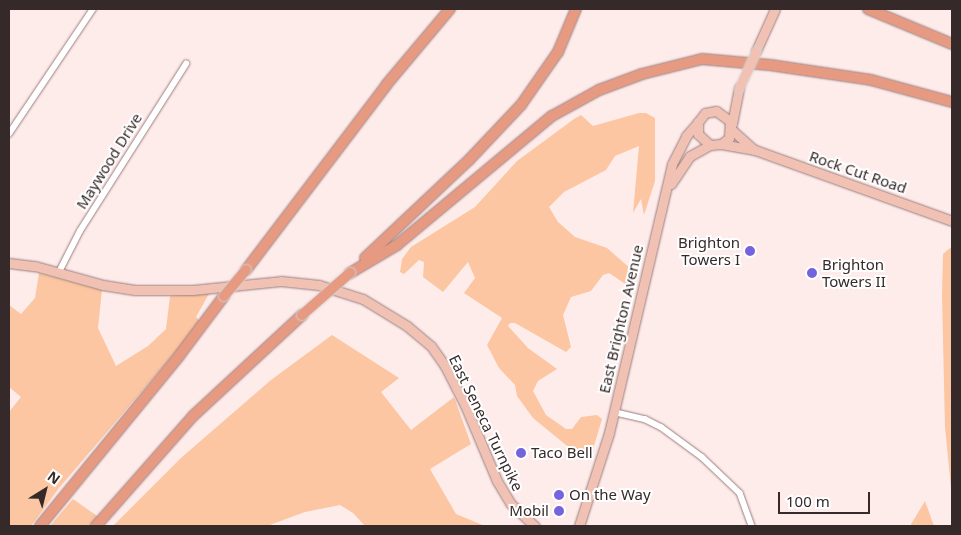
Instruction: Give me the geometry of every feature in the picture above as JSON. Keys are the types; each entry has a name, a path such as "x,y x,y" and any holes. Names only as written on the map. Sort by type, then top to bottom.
{"highway":[{"path":"359,122 386,78 442,9"},
{"path":"40,526 179,356 359,122 450,9"},
{"path":"96,526 187,422 350,273 469,160 520,105 558,52 568,32 576,9"},
{"path":"868,9 952,44"},
{"path":"350,273 397,244 552,116 599,90 642,74 702,59 770,65 872,80 952,102"}],"main road":[{"path":"668,188 690,156 710,145 721,144 729,138 737,92 775,9"},
{"path":"710,145 698,134 698,122 705,113 716,111 737,92"},
{"path":"716,111 727,116 732,128"},
{"name":"East Brighton Avenue","path":"579,526 614,412 678,151 698,122"},
{"name":"Rock Cut Road","path":"732,128 755,150"},
{"name":"Rock Cut Road","path":"721,144 755,150 952,220"},
{"name":"East Seneca Turnpike","path":"9,263 103,285 158,291 292,282 334,289 363,299 407,326 431,346 445,366 465,405 497,480 511,504 535,526"},
{"path":"572,526 584,512"}],"street":[{"path":"9,134 93,9"},
{"name":"Maywood Drive","path":"58,274 80,231 186,64"},
{"path":"614,412 645,419 695,451 740,493 752,526"}],"shaded area":[{"path":"639,113 646,113 655,118 655,181 644,215 641,199 633,213 639,146 615,156 606,170 564,192 549,207 558,222 575,237 607,248 631,269 627,285 609,273 603,275 591,291 571,297 563,315 571,347 566,352 515,323 510,323 508,326 528,348 557,369 538,381 533,391 546,415 566,429 572,429 581,417 597,415 602,419 590,459 577,454 533,418 517,396 515,385 499,368 487,345 502,318 464,293 475,278 468,262 443,292 423,277 424,262 419,260 404,274 400,272 402,259 411,247 475,207 517,161 574,119 581,115 593,126"},
{"path":"950,248 952,249 952,498 945,427 942,295 943,254"},
{"path":"39,273 102,290 98,328 116,366 148,346 166,329 170,296 210,292 196,317 201,322 59,488 31,526 9,526 9,412 21,397 9,387 9,305 21,314 35,298"},
{"path":"332,335 399,378 381,392 411,430 454,397 471,444 430,469 456,514 485,526 365,526 353,513 340,505 305,512 267,526 113,526 182,457 271,380"},
{"path":"73,499 100,518 93,526 50,526"},
{"path":"925,501 934,526 910,526"}],"place":[{"name":"Brighton Towers I","path":"750,251"},
{"name":"Brighton Towers II","path":"812,273"},
{"name":"Taco Bell","path":"521,453"},
{"name":"On the Way","path":"559,495"},
{"name":"Mobil","path":"559,511"}]}
